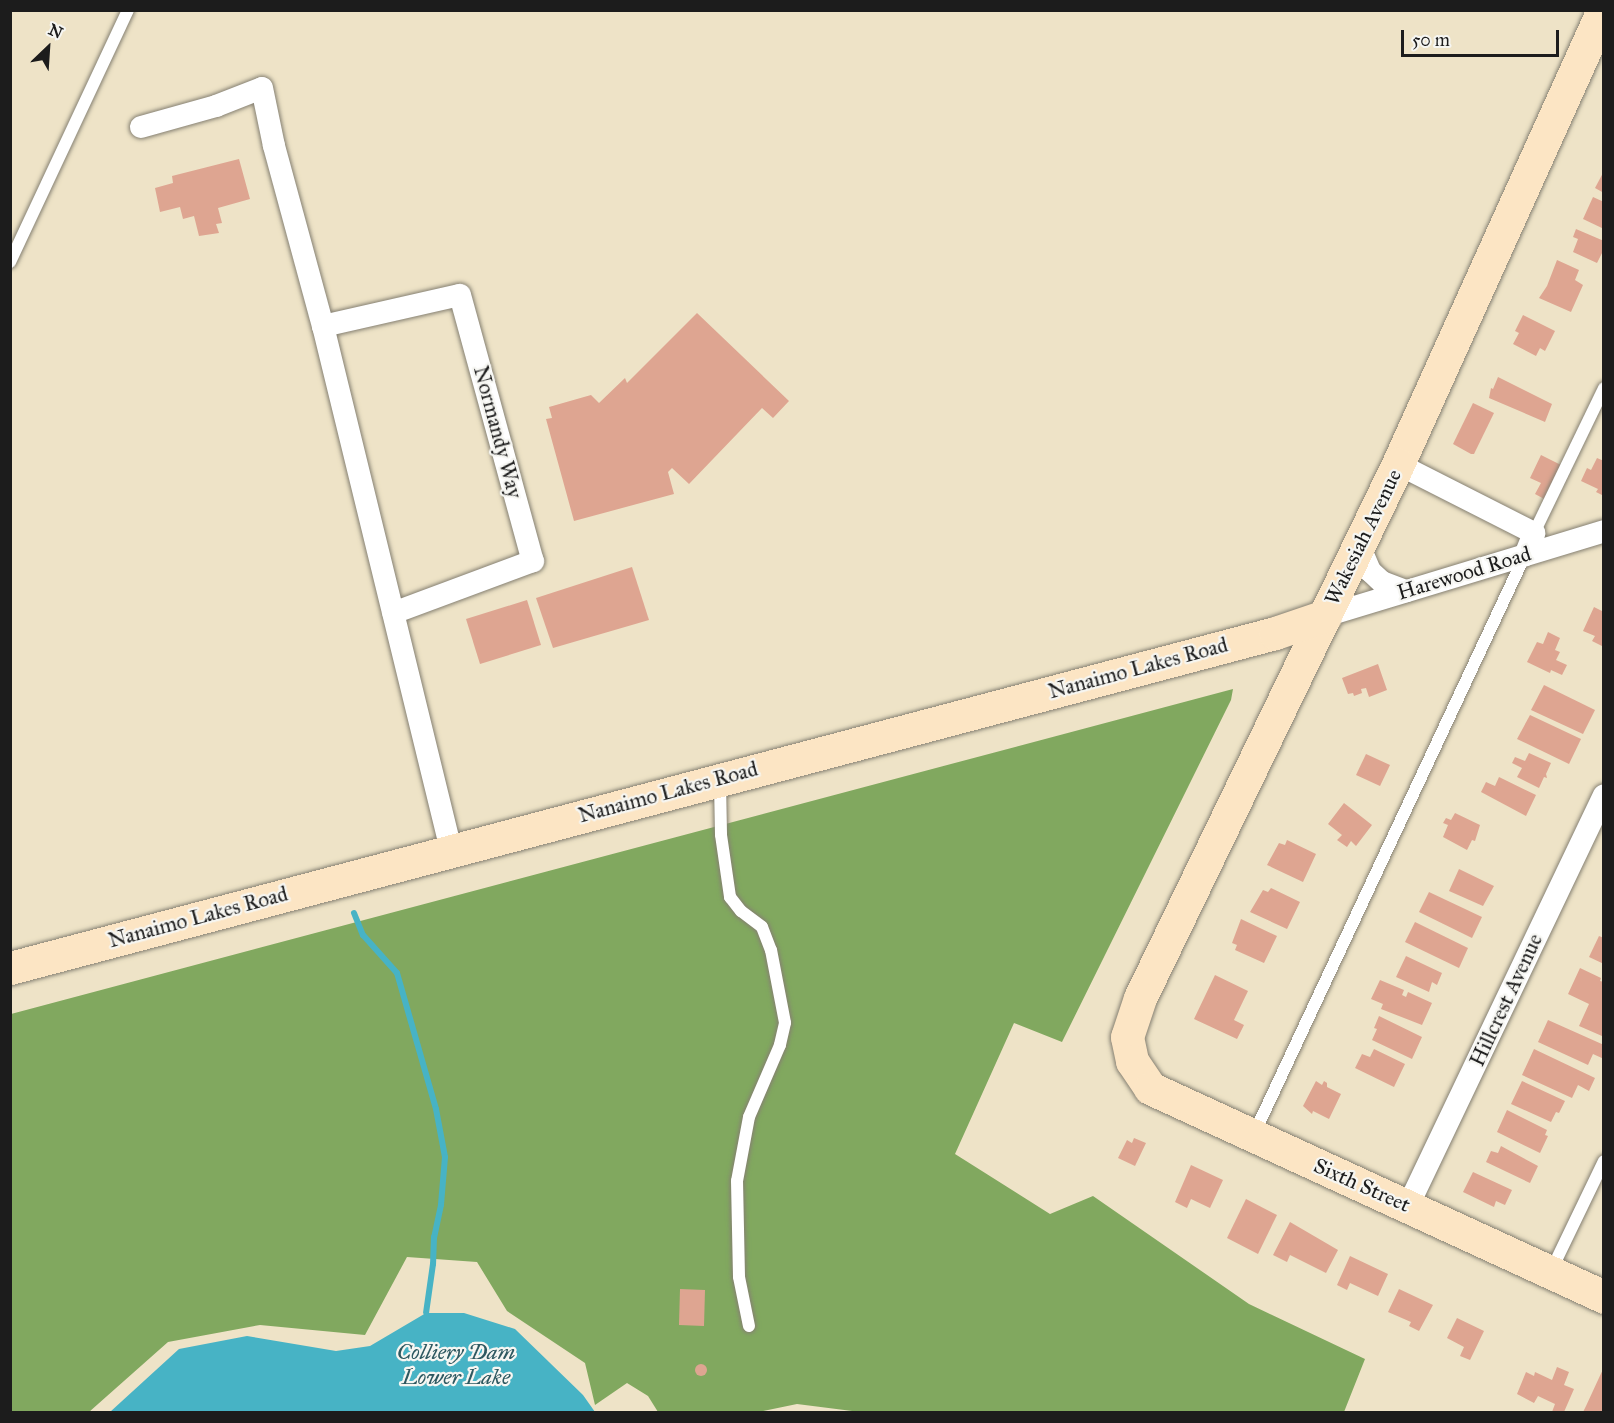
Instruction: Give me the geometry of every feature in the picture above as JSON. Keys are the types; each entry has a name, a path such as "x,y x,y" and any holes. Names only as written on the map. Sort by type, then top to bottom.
{"street":[{"name":"Wakesiah Avenue","path":"1132,1061 1127,1037 1140,998 1398,464 1603,10"},
{"path":"141,127 216,106 262,88 297,239 323,326 451,850"},
{"name":"Normandy Way","path":"323,326 460,295 533,561 393,613"},
{"path":"1398,464 1534,533 1525,555"},
{"path":"1365,531 1362,552 1370,571 1382,582 1406,591"},
{"name":"Harewood Road","path":"1325,616 1604,531"},
{"name":"Nanaimo Lakes Road","path":"10,968 720,778 1275,633 1325,616"},
{"name":"Hillcrest Avenue","path":"1408,1206 1604,795"},
{"name":"Sixth Street","path":"1132,1061 1150,1088 1604,1297"}],"lane":[{"path":"10,262 128,10"},
{"path":"1534,533 1604,388"},
{"path":"1253,1137 1525,555"},
{"path":"720,778 721,835 730,897 741,911 762,927 781,989 785,1023 780,1045 749,1116 738,1181 740,1277 749,1326"},
{"path":"1550,1272 1604,1161"}],"green space":[{"path":"1233,689 1231,700 1062,1042 1014,1023 955,1154 1050,1214 1093,1196 1249,1304 1365,1359 1344,1412 860,1412 797,1404 759,1412 658,1412 648,1396 627,1383 595,1405 585,1363 507,1311 477,1262 407,1257 365,1335 260,1325 168,1342 89,1412 11,1412 11,1014"}],"water":[{"name":"Colliery Dam Lower Lake","path":"426,1313 464,1313 515,1329 583,1395 595,1412 110,1412 179,1349 247,1336 336,1351 370,1346"}],"building":[{"path":"239,159 250,199 218,208 222,223 216,224 219,233 199,236 194,216 183,219 180,207 160,212 155,188 173,183 172,176"},
{"path":"1604,171 1604,193 1595,188"},
{"path":"1593,197 1604,202 1604,229 1583,219"},
{"path":"1576,229 1604,241 1604,249 1597,263 1573,252 1578,239 1573,237"},
{"path":"1557,260 1579,270 1575,280 1583,285 1571,312 1539,298 1547,286"},
{"path":"697,313 789,401 773,418 762,408 689,484 672,468 668,472 674,494 574,521 546,419 552,418 549,407 591,395 599,403 625,378 627,383"},
{"path":"1523,315 1555,331 1545,351 1540,348 1536,356 1513,344 1519,333 1515,331"},
{"path":"1498,377 1552,404 1545,422 1489,398 1491,388 1493,389"},
{"path":"1473,403 1494,413 1474,454 1471,454 1453,444"},
{"path":"1541,455 1561,465 1548,501 1535,494 1541,483 1530,478"},
{"path":"1597,458 1604,461 1604,496 1596,492 1598,489 1581,481 1587,468 1591,470"},
{"path":"632,567 649,620 553,648 536,598"},
{"path":"527,600 541,645 480,664 466,619"},
{"path":"1594,607 1604,612 1604,647 1592,641 1595,636 1583,631"},
{"path":"1548,632 1560,638 1555,650 1560,652 1556,660 1567,665 1562,675 1551,670 1550,673 1527,662 1537,642 1543,644"},
{"path":"1378,664 1387,690 1369,697 1366,688 1361,689 1362,693 1354,696 1353,693 1348,694 1342,678"},
{"path":"1544,685 1595,710 1583,734 1531,710"},
{"path":"1530,715 1581,739 1569,764 1517,739"},
{"path":"1529,753 1551,763 1546,774 1547,778 1544,777 1539,788 1517,777 1522,768 1512,763 1515,757 1525,761"},
{"path":"1366,754 1390,765 1380,786 1356,775"},
{"path":"1499,777 1536,795 1526,816 1481,792 1486,782 1495,786"},
{"path":"1344,803 1372,825 1356,846 1351,841 1347,847 1337,840 1342,835 1328,824"},
{"path":"1455,813 1480,825 1475,841 1472,840 1467,850 1443,837 1448,825 1443,823 1446,818 1451,820"},
{"path":"1287,840 1316,854 1303,882 1267,865 1279,843 1285,845"},
{"path":"1459,869 1494,886 1483,906 1449,891"},
{"path":"1271,888 1300,902 1287,929 1250,912 1263,890 1268,892"},
{"path":"1429,892 1482,917 1472,938 1419,912"},
{"path":"1241,919 1277,936 1264,963 1235,950 1237,945 1232,943"},
{"path":"1415,922 1468,948 1459,968 1405,942"},
{"path":"1599,936 1604,938 1604,964 1589,957"},
{"path":"1406,956 1442,973 1437,985 1432,982 1429,992 1396,977"},
{"path":"1580,968 1601,978 1600,981 1604,982 1602,1036 1579,1026 1589,1004 1568,994"},
{"path":"1215,975 1248,991 1234,1020 1244,1025 1237,1039 1194,1019"},
{"path":"1380,980 1404,990 1402,995 1406,997 1408,992 1432,1003 1422,1025 1381,1009 1383,1004 1371,999"},
{"path":"1379,1016 1422,1037 1412,1059 1372,1040"},
{"path":"1548,1020 1604,1045 1604,1059 1593,1054 1588,1065 1538,1042"},
{"path":"1374,1049 1405,1064 1394,1087 1355,1068 1362,1054 1370,1057"},
{"path":"1534,1049 1595,1078 1589,1091 1578,1085 1572,1098 1522,1075"},
{"path":"1316,1081 1322,1085 1324,1081 1327,1087 1341,1094 1329,1119 1313,1111 1312,1114 1303,1106"},
{"path":"1522,1081 1565,1101 1551,1122 1511,1104"},
{"path":"1507,1110 1547,1130 1545,1135 1548,1136 1540,1153 1497,1132"},
{"path":"1134,1138 1146,1143 1135,1166 1118,1158 1127,1140 1132,1143"},
{"path":"1501,1146 1538,1166 1530,1183 1486,1162 1491,1151 1498,1153"},
{"path":"1191,1165 1223,1180 1210,1208 1191,1199 1187,1208 1175,1202"},
{"path":"1473,1172 1512,1190 1505,1205 1496,1201 1494,1207 1463,1192"},
{"path":"1246,1199 1277,1215 1258,1254 1227,1238"},
{"path":"1290,1222 1338,1250 1326,1273 1290,1255 1287,1262 1273,1255"},
{"path":"1350,1256 1388,1274 1378,1296 1350,1283 1347,1290 1337,1285"},
{"path":"680,1289 705,1290 704,1326 679,1325"},
{"path":"1399,1289 1433,1305 1419,1331 1409,1326 1411,1322 1388,1312"},
{"path":"1457,1318 1484,1331 1470,1360 1460,1356 1464,1347 1447,1338"},
{"path":"703,1364 706,1365 706,1375 699,1376 696,1375 695,1368 696,1365"},
{"path":"1557,1367 1569,1372 1564,1385 1574,1389 1564,1412 1552,1412 1555,1404 1538,1396 1534,1403 1517,1394 1526,1372 1534,1376 1535,1372 1552,1380"},
{"path":"1604,1367 1604,1412 1583,1412 1586,1406"}],"waterway":[{"path":"354,913 363,935 397,973 436,1109 445,1157 441,1205 434,1237 433,1264 426,1313"}]}
